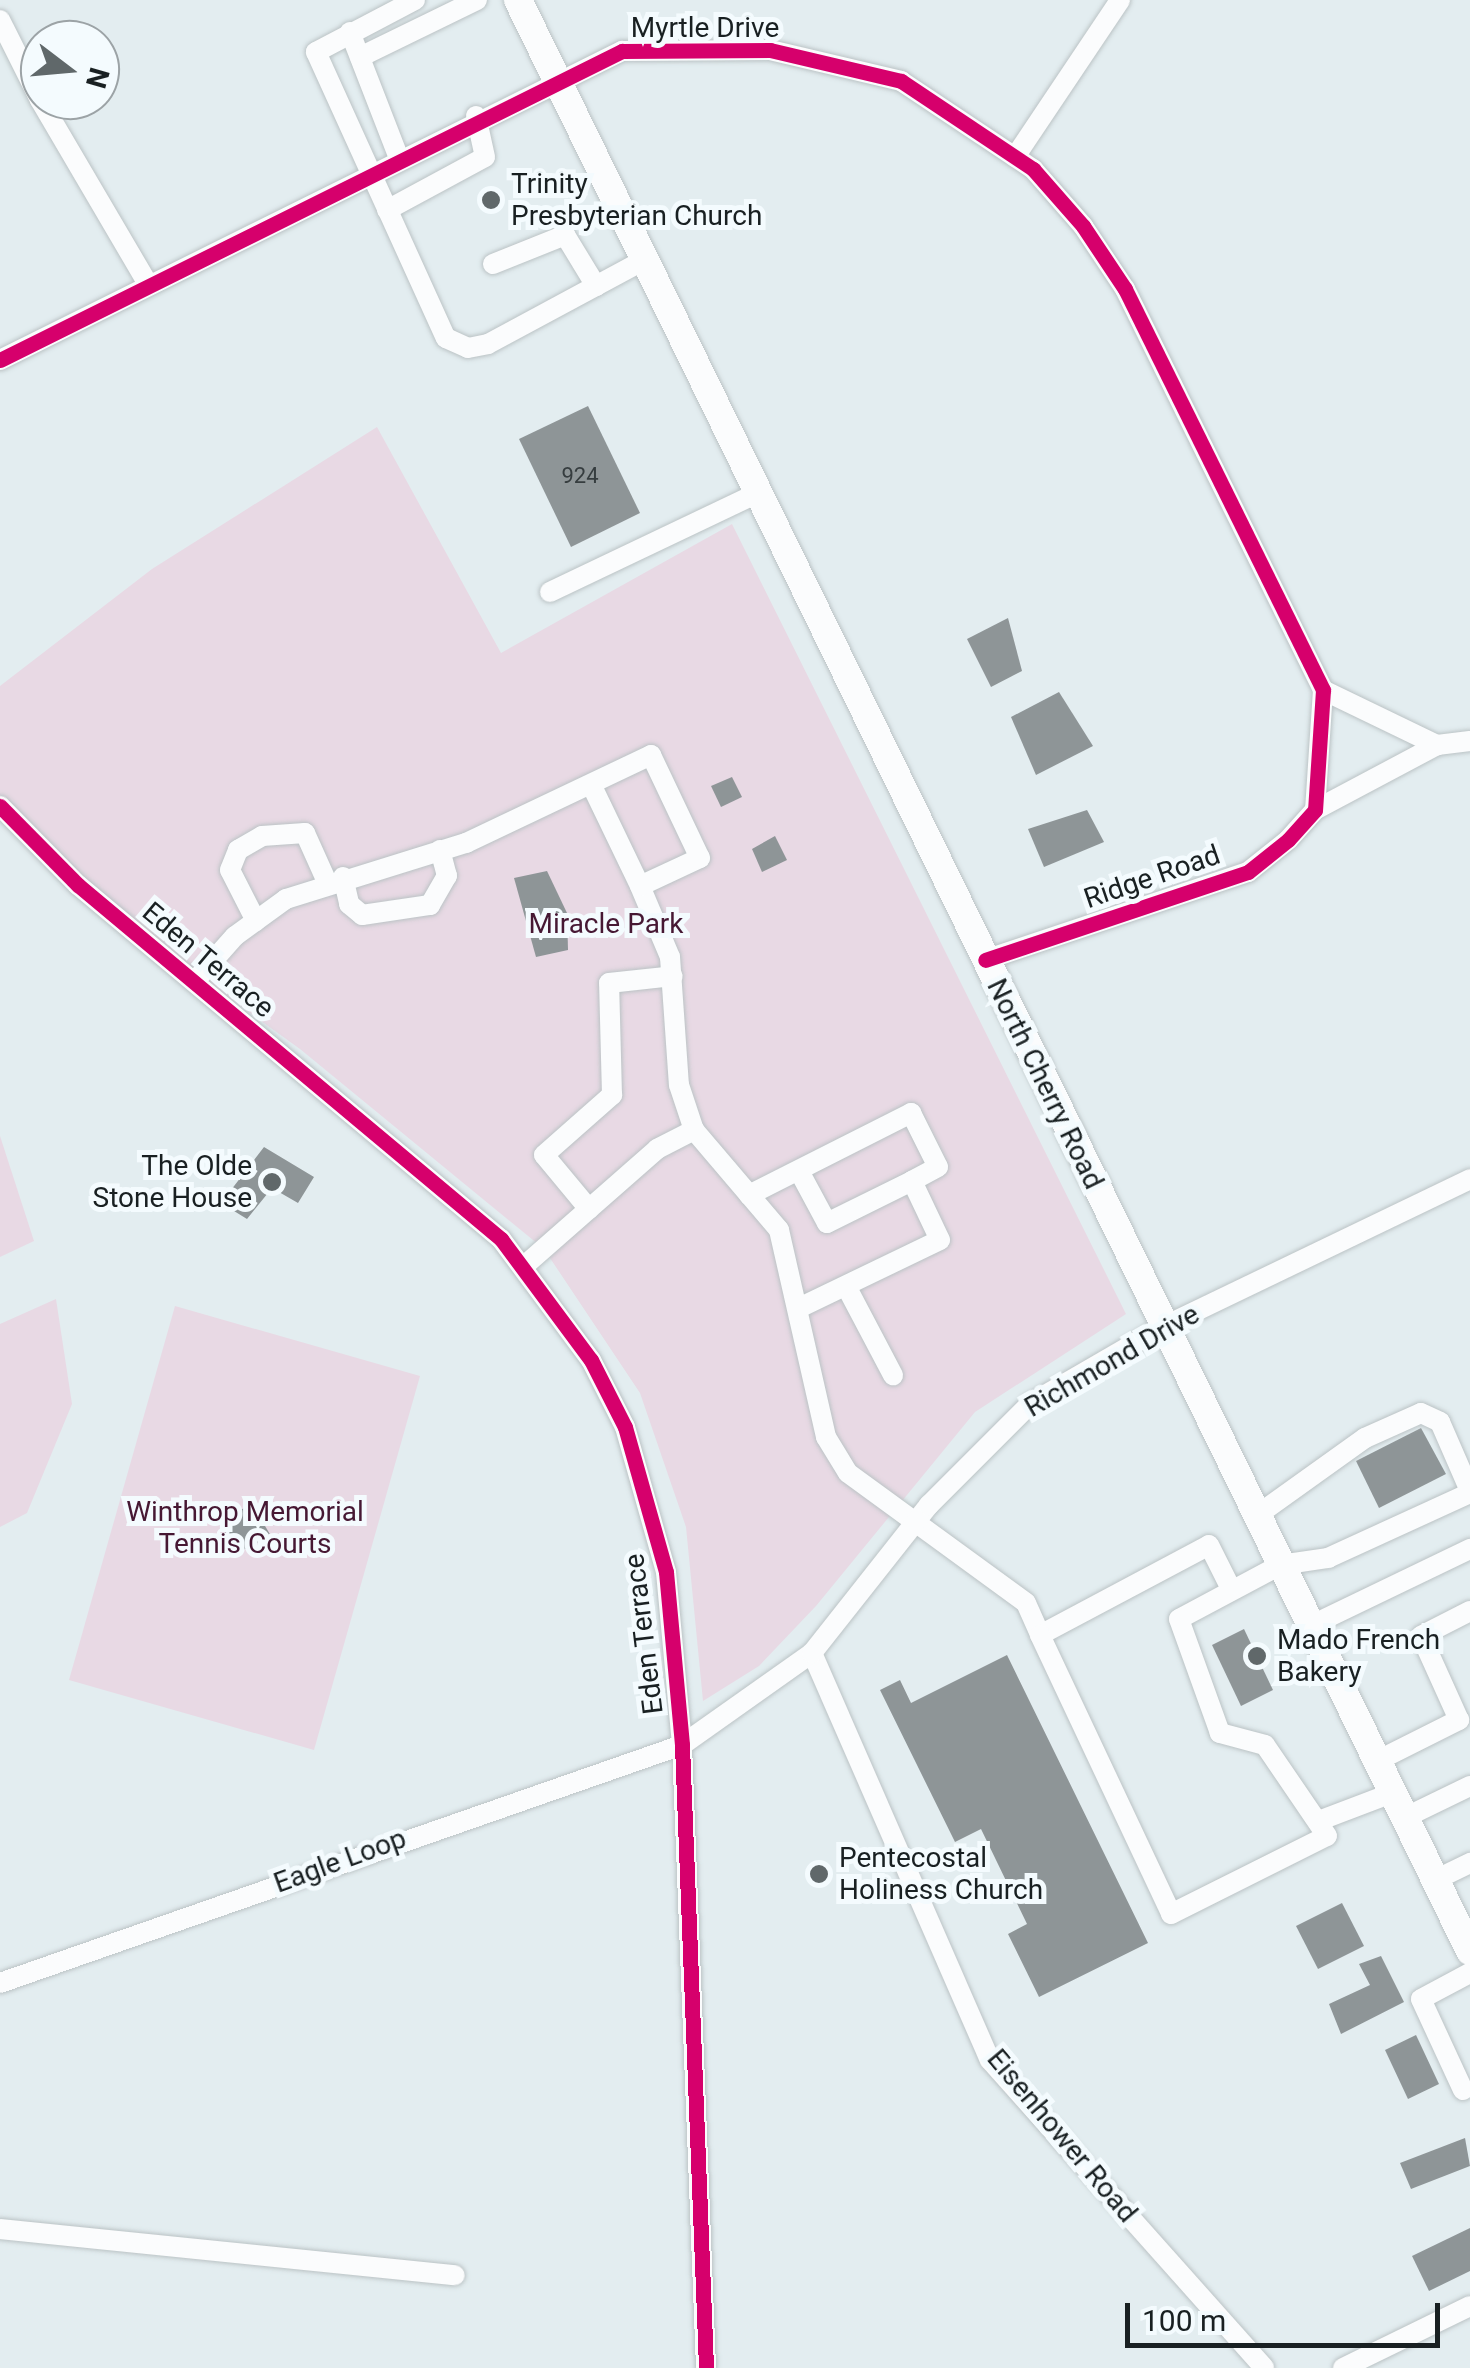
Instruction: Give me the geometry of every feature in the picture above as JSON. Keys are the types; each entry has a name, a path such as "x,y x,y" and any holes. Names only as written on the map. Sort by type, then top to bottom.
{"main road":[{"name":"North Cherry Road","path":"518,0 1280,1565 1435,1880 1467,1936"}],"street":[{"path":"415,0 316,52 386,210 456,346 488,344 644,260"},
{"path":"360,57 478,0"},
{"path":"1015,157 1120,0"},
{"path":"0,20 20,60"},
{"path":"350,32 398,156"},
{"name":"Myrtle Drive","path":"0,360 146,281 476,116 556,77 622,51 770,50 837,61 901,81 1015,157 1083,226 1125,289 1322,690"},
{"path":"386,210 485,157 476,116"},
{"path":"52,120 146,281"},
{"path":"493,264 566,235 596,286"},
{"path":"550,592 758,493"},
{"path":"1315,810 1322,690 1436,745"},
{"name":"Ridge Road","path":"985,960 1248,872 1315,810 1436,745 1470,742"},
{"path":"195,981 256,921 335,879 440,850 651,755 700,858 640,886"},
{"path":"590,784 640,886 673,976 679,1085 694,1130 779,1230 803,1306 826,1437 848,1472 913,1524 1026,1604 1171,1914 1326,1836 1321,1820 1265,1744 1220,1733 1179,1619 1280,1565 1328,1558 1470,1492 1440,1422 1421,1413 1365,1438 1256,1516"},
{"name":"Eden Terrace","path":"0,806 195,981 446,1188 524,1266 592,1360 650,1498 682,1745 706,2368"},
{"path":"256,921 230,870 238,850 262,836 305,833 349,904 362,915 430,905 448,876 440,850"},
{"path":"589,1210 544,1155 612,1095 609,983 673,976"},
{"path":"749,1196 798,1171 911,1114 938,1167 827,1223 798,1171"},
{"path":"524,1266 657,1149 694,1130"},
{"name":"Richmond Drive","path":"682,1745 812,1653 913,1524 1030,1404 1163,1326 1470,1179"},
{"path":"803,1306 940,1240 912,1181"},
{"path":"846,1286 893,1375"},
{"path":"1040,1635 1209,1545 1231,1588"},
{"path":"1310,1626 1470,1550"},
{"path":"1377,1761 1458,1720 1420,1636 1470,1611"},
{"name":"Eisenhower Road","path":"812,1653 990,2060 1264,2368"},
{"name":"Eagle Loop","path":"0,1983 682,1745"},
{"path":"1321,1820 1470,1786"},
{"path":"1435,1880 1470,1863"},
{"path":"1468,2094 1420,1998 1470,1973"},
{"path":"0,2229 455,2276"},
{"path":"1343,2368 1470,2306"}],"green space":[{"name":"Miracle Park","path":"377,427 501,653 732,524 1126,1314 975,1412 816,1606 759,1666 703,1701 686,1527 640,1393 544,1249 300,1049 114,915 0,801 0,686 152,569"},
{"path":"0,1136 34,1241 0,1257"},
{"path":"56,1299 72,1404 27,1513 0,1527 0,1324"},
{"name":"Winthrop Memorial Tennis Courts","path":"175,1306 420,1376 314,1750 69,1680"}],"building":[{"path":"588,406 640,513 571,547 519,439"},
{"path":"1008,618 1022,671 991,687 967,639"},
{"path":"1059,692 1093,746 1036,775 1011,717"},
{"path":"732,777 742,797 721,807 711,786"},
{"path":"1087,810 1104,842 1044,867 1028,829"},
{"path":"775,836 787,860 762,872 752,849"},
{"path":"547,871 567,913 568,950 536,957 514,878"},
{"name":"The Olde Stone House","path":"264,1147 314,1177 298,1203 272,1188 247,1219 221,1203"},
{"path":"1421,1428 1446,1474 1379,1508 1356,1461"},
{"path":"252,1504 271,1536 237,1553 219,1521"},
{"path":"1244,1629 1273,1690 1241,1706 1212,1645"},
{"path":"1007,1655 1148,1943 1039,1997 1008,1934 1027,1924 981,1829 955,1842 880,1690 900,1680 911,1703"},
{"path":"1342,1903 1364,1946 1318,1969 1296,1926"},
{"path":"1381,1956 1404,2002 1341,2034 1329,2004 1370,1985 1359,1964"},
{"path":"1416,2035 1439,2084 1408,2099 1385,2050"},
{"path":"1465,2138 1470,2166 1411,2189 1400,2163"},
{"path":"1470,2228 1470,2271 1429,2291 1412,2256"}],"cycle path":[{"path":"0,360 622,51 770,50 901,81 1033,169 1083,226 1125,289 1323,690 1315,810 1288,840 1248,872 985,960"},
{"path":"0,806 78,885 501,1239 591,1360 625,1427 666,1572 682,1745 706,2368"}],"place":[{"name":"Trinity Presbyterian Church","path":"491,200"},
{"name":"The Olde Stone House","path":"272,1182"},
{"name":"Mado French Bakery","path":"1257,1656"},
{"name":"Pentecostal Holiness Church","path":"819,1874"}]}
